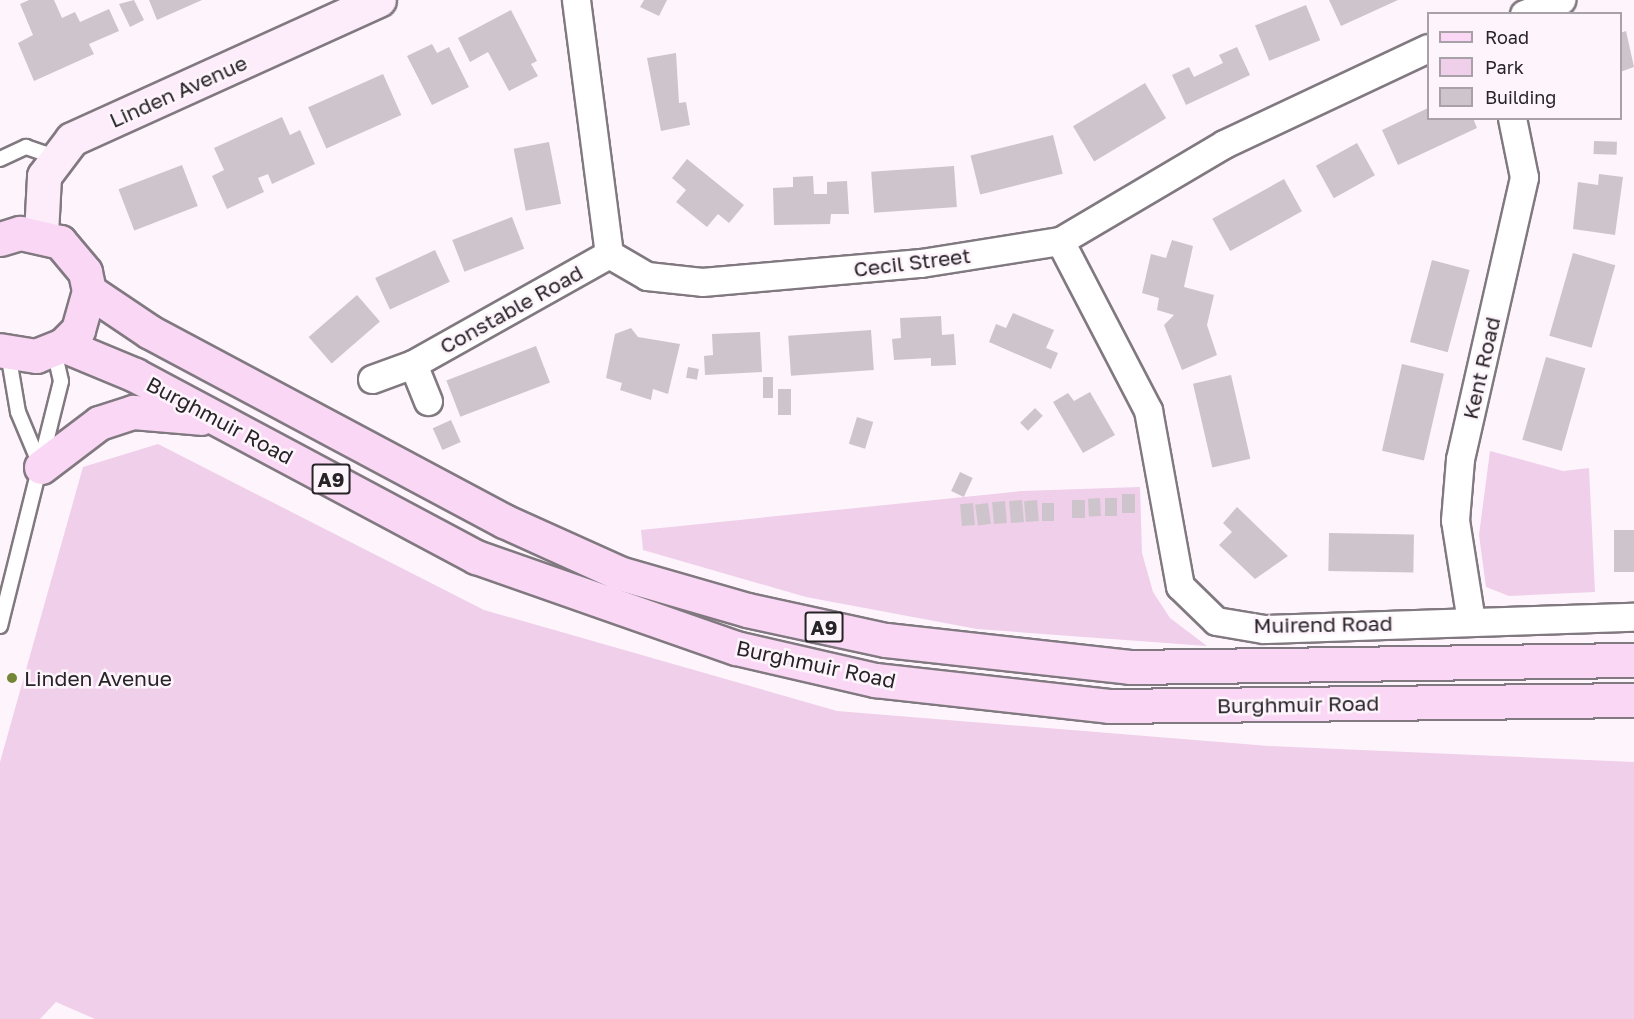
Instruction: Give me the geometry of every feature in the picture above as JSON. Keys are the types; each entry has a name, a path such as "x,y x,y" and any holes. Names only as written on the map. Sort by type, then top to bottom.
{"main road":[{"path":"0,239 41,234 74,255 89,291 78,330 59,347 36,356 7,362"},
{"name":"Burghmuir Road","path":"89,291 150,332 504,521 619,573 747,610 886,640 1130,667 1634,660"},
{"name":"Burghmuir Road","path":"59,347 135,375 476,557 736,648 875,680 1109,706 1634,700"},
{"path":"41,467 99,423 133,412 186,413 245,433"}],"street":[{"name":"Linden Avenue","path":"41,234 39,198 44,176 72,139 380,0"},
{"path":"576,0 609,254"},
{"path":"1529,12 1561,0"},
{"name":"Cecil Street","path":"609,254 647,276 702,282 921,263 1060,241 1224,144 1427,48"},
{"name":"Kent Road","path":"1471,621 1455,520 1460,459 1524,177 1512,120"},
{"name":"Muirend Road","path":"1060,241 1148,410 1180,586 1216,621 1264,628 1634,617"},
{"name":"Constable Road","path":"372,379 413,364 609,254"},
{"path":"413,364 428,401"}],"lane":[{"path":"0,159 26,147 58,158"},
{"path":"0,626 62,381 59,347"},
{"path":"7,362 18,412 41,467"},
{"path":"0,389 7,362"}],"green space":[{"path":"158,444 484,610 837,711 1269,746 1634,762 1634,1019 95,1019 56,1002 40,1019 0,1019 0,762 83,467"},
{"path":"1490,451 1563,471 1589,468 1595,592 1509,596 1486,587 1479,535"},
{"path":"1140,487 1142,553 1153,592 1170,618 1207,646 977,629 806,597 643,550 641,530 1022,491"}],"building":[{"path":"29,0 54,0 62,18 75,12 80,22 109,9 119,31 89,44 94,54 34,81 18,43 33,35 20,4"},
{"path":"134,0 144,20 130,27 119,4"},
{"path":"149,0 202,0 157,20"},
{"path":"644,0 667,0 659,16 640,7"},
{"path":"1329,0 1398,0 1341,26"},
{"path":"1306,5 1320,40 1269,61 1255,26"},
{"path":"511,10 537,61 531,64 538,76 509,91 488,52 470,62 458,38"},
{"path":"1626,31 1634,67 1622,71 1622,32"},
{"path":"432,44 437,53 449,47 469,87 432,105 407,56"},
{"path":"1237,47 1250,75 1186,105 1172,75 1189,67 1194,77 1223,63 1219,55"},
{"path":"676,53 679,103 686,102 690,125 661,131 647,58"},
{"path":"383,74 401,115 326,148 308,107"},
{"path":"1145,83 1166,118 1094,161 1073,126"},
{"path":"1427,108 1427,120 1474,120 1477,128 1398,165 1382,130"},
{"path":"282,117 290,135 300,130 315,164 272,184 268,174 258,178 264,192 227,209 212,176 224,170 214,148"},
{"path":"1053,135 1063,174 980,194 971,156"},
{"path":"1594,141 1617,142 1617,155 1594,154"},
{"path":"549,142 561,204 526,211 514,149"},
{"path":"1357,143 1375,175 1334,198 1316,166"},
{"path":"687,159 744,205 729,223 718,214 707,227 676,202 686,190 672,178"},
{"path":"182,165 198,206 134,230 119,189"},
{"path":"954,166 957,207 874,213 871,172"},
{"path":"1599,174 1623,177 1615,235 1573,229 1578,182 1598,185"},
{"path":"813,176 814,194 827,194 827,182 847,181 849,214 831,214 830,224 774,225 773,188 793,187 793,177"},
{"path":"1284,179 1302,211 1230,251 1212,219"},
{"path":"512,217 524,249 464,272 452,240"},
{"path":"1172,240 1193,246 1184,287 1214,295 1207,325 1217,355 1182,370 1164,325 1174,315 1157,310 1159,298 1142,293 1151,254 1166,258"},
{"path":"435,250 450,282 390,310 375,278"},
{"path":"1573,253 1615,265 1592,348 1549,336"},
{"path":"1432,260 1470,270 1448,352 1410,342"},
{"path":"357,295 380,321 332,363 309,337"},
{"path":"1013,313 1054,330 1046,348 1058,353 1051,369 989,342 996,324 1006,328"},
{"path":"941,316 942,335 954,334 956,365 931,366 931,358 894,360 892,339 901,338 900,318"},
{"path":"631,328 638,337 680,344 668,394 653,389 651,400 620,390 622,383 606,378 615,334"},
{"path":"871,330 874,370 791,376 788,336"},
{"path":"760,332 762,372 705,375 704,356 713,355 712,334"},
{"path":"536,346 550,382 460,417 446,380"},
{"path":"1546,357 1585,368 1562,451 1522,440"},
{"path":"1402,364 1444,374 1424,460 1382,451"},
{"path":"688,367 699,369 697,380 686,378"},
{"path":"1231,375 1250,459 1212,468 1193,384"},
{"path":"763,377 773,377 773,398 763,398"},
{"path":"778,389 791,389 791,415 778,415"},
{"path":"1090,392 1115,435 1083,453 1053,402 1068,393 1074,401"},
{"path":"1035,408 1043,416 1028,431 1020,423"},
{"path":"857,417 873,422 865,449 849,444"},
{"path":"451,420 461,442 442,450 433,428"},
{"path":"960,472 973,478 964,497 951,491"},
{"path":"1122,494 1135,494 1135,513 1122,513"},
{"path":"1100,498 1101,516 1089,517 1088,499"},
{"path":"1105,498 1117,498 1117,516 1105,516"},
{"path":"1022,500 1024,522 1011,523 1009,501"},
{"path":"1037,500 1039,521 1026,522 1024,501"},
{"path":"1072,500 1085,500 1085,518 1072,518"},
{"path":"1005,501 1007,523 994,524 992,502"},
{"path":"973,503 975,525 962,526 960,504"},
{"path":"988,503 991,524 978,526 975,505"},
{"path":"1042,503 1054,503 1054,521 1042,521"},
{"path":"1237,507 1288,556 1255,579 1219,545 1232,532 1223,523"},
{"path":"1614,530 1634,530 1634,572 1614,572"},
{"path":"1329,533 1414,534 1413,572 1328,571"}],"place":[{"name":"Linden Avenue","path":"12,678"}]}
